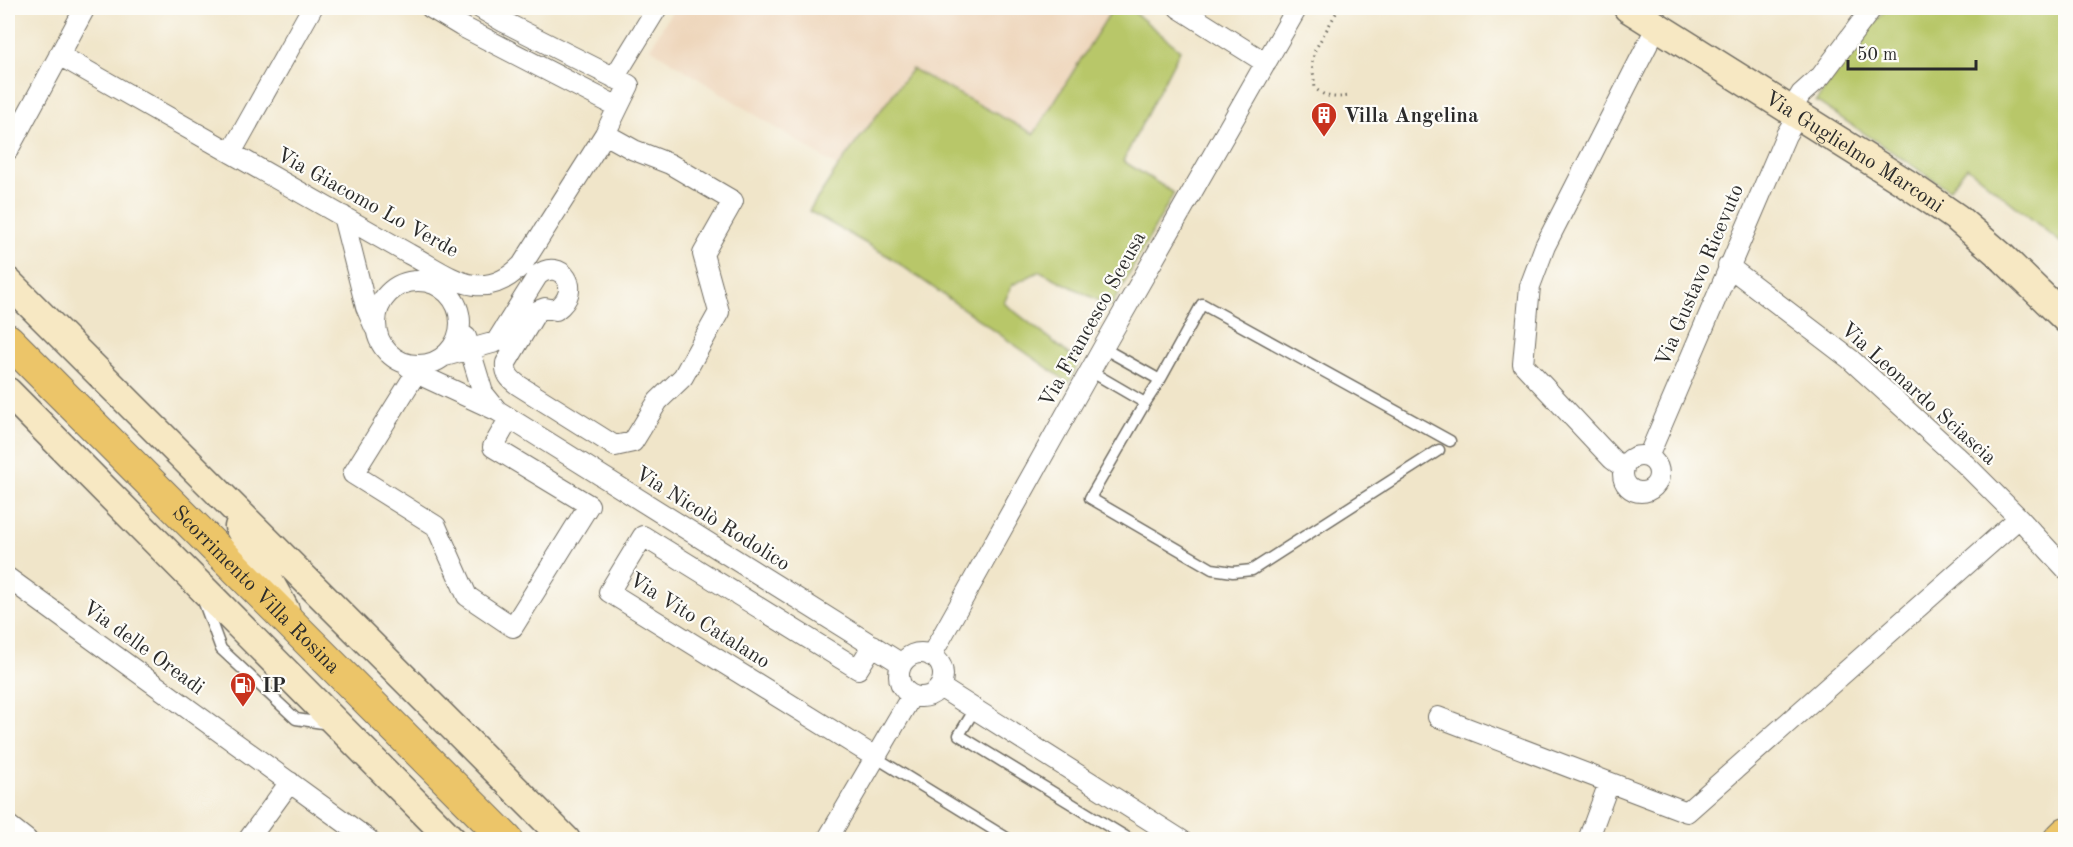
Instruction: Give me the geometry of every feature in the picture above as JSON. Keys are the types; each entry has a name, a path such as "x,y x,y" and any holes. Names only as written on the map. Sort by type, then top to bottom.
{"main road":[{"name":"Scorrimento Villa Rosina","path":"8,340 292,622 507,840"},
{"path":"2059,840 2066,833"}],"street":[{"path":"8,150 85,8"},
{"path":"231,153 312,8"},
{"path":"431,8 461,26 618,107"},
{"path":"480,8 621,82"},
{"name":"Via Giacomo Lo Verde","path":"59,55 409,254 468,285 497,284 522,265 605,134 618,107 621,82 657,8"},
{"path":"1179,8 1266,63"},
{"name":"Via Francesco Sceusa","path":"932,656 1090,371 1297,8"},
{"name":"Via Guglielmo Marconi","path":"1628,8 1795,112 1957,218 2000,255 2066,318"},
{"name":"Via Gustavo Ricevuto","path":"1648,457 1786,135 1801,94 1821,76 1872,8"},
{"path":"1624,468 1612,459 1523,364 1530,286 1545,246 1657,26"},
{"path":"478,380 481,366 538,275 544,270 551,269 561,272 568,280 570,292 566,303 556,310 545,308 537,311 506,363 505,370 510,379 518,385 615,446 623,446 633,442 658,401 683,377 719,312 703,254 733,201 670,164 634,150 605,134"},
{"path":"343,216 366,307 381,344 391,356 410,368 433,363 446,356 496,342"},
{"path":"409,254 452,297 460,314 483,393 503,415 493,447 589,505 513,627 467,596 435,526 353,474 410,368"},
{"name":"Via Leonardo Sciascia","path":"1728,266 1850,359 1935,436 2019,518 2066,569"},
{"path":"376,330 376,317 380,304 398,285 411,281 424,281 439,286 468,285"},
{"path":"8,282 566,840"},
{"path":"446,356 459,337 460,314"},
{"name":"Via Nicolò Rodolico","path":"410,368 503,415 903,664"},
{"path":"8,392 452,840"},
{"path":"82,416 141,526"},
{"path":"1636,456 1648,457 1653,460 1659,471 1656,484 1640,492 1628,486 1623,475 1624,468 1636,456"},
{"path":"223,498 292,622"},
{"path":"1438,717 1687,812 2019,518"},
{"name":"Via Vito Catalano","path":"873,645 858,669 643,536 609,592 875,757"},
{"name":"Via delle Oreadi","path":"8,578 369,840"},
{"path":"912,655 932,656 941,666 943,680 940,687 936,692 925,697 912,695 906,691 900,678 903,664 912,655"},
{"path":"940,687 1170,837"},
{"path":"827,840 912,695"},
{"path":"248,840 290,782"},
{"path":"1587,840 1609,783"},
{"path":"8,825 27,840"}],"lane":[{"path":"1439,450 1252,570 1233,572 1212,569 1090,498 1145,403 1161,380 1202,304 1450,441"},
{"path":"1103,348 1161,380"},
{"path":"1090,371 1145,403"},
{"path":"975,709 959,735 1131,840"},
{"path":"875,757 1010,840"}],"path":[{"path":"1339,8 1315,50 1312,63 1315,88 1324,96 1336,98 1349,96"}],"shaded area":[{"path":"674,8 1113,8 1034,134 913,70 838,167 650,48"}],"green space":[{"path":"1113,8 1129,8 1180,50 1123,161 1174,193 1111,307 1040,271 1012,285 1004,303 1079,362 1069,383 888,256 809,211 838,167 912,69 1034,134"},
{"path":"1886,8 2065,8 2065,246 1967,167 1949,190 1816,101"}],"place":[{"name":"Villa Angelina","path":"1324,138"},
{"name":"IP","path":"243,708"}]}
